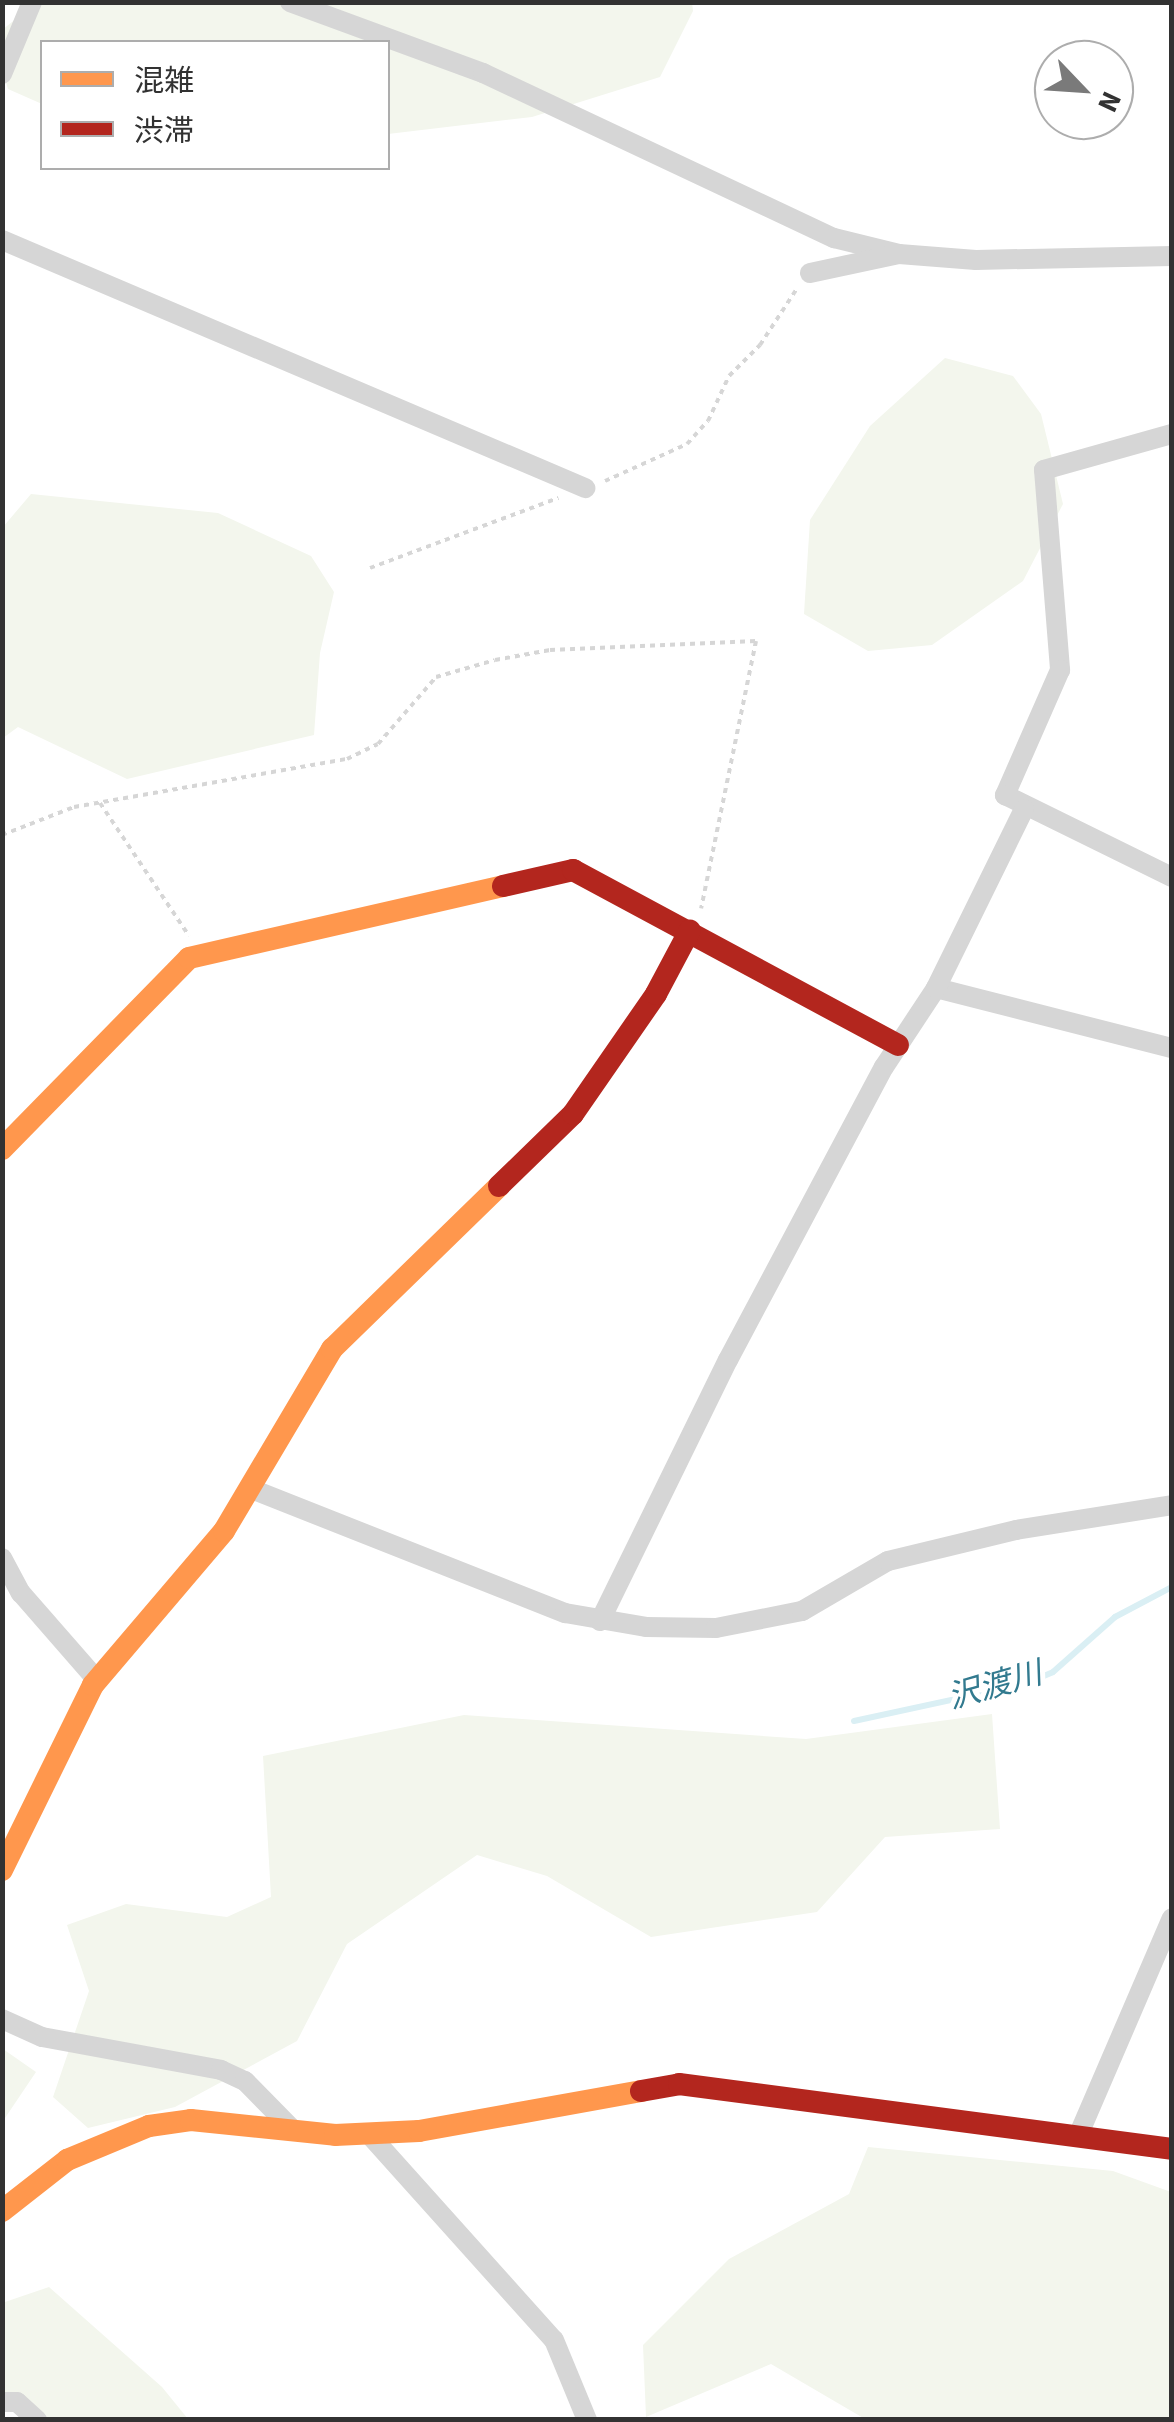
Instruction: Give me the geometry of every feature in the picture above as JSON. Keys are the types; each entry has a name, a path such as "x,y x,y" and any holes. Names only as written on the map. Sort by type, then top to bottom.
{"street":[{"path":"2,74 32,2"},
{"path":"290,2 483,73 834,238 899,254 976,260 1172,256"},
{"path":"2,240 584,488"},
{"path":"810,273 899,254"},
{"path":"1172,434 1044,470 1060,670 1005,795 1024,808 1172,877"},
{"path":"600,1621 728,1360 898,1045 936,988 1024,808"},
{"path":"6,1138 189,958 573,870 898,1045"},
{"path":"2,1870 98,1680 193,1572 249,1488 332,1349 573,1114 656,994 690,930"},
{"path":"936,988 1172,1048"},
{"path":"249,1488 481,1583 600,1621 716,1628 802,1612 888,1562 1016,1530 1172,1505"},
{"path":"2,1558 20,1593 98,1680"},
{"path":"1078,2136 1172,1918"},
{"path":"2,2018 42,2037 221,2070 245,2081 293,2130"},
{"path":"2,2211 67,2160 149,2126 191,2120 293,2130 419,2131 680,2084 1172,2149"},
{"path":"368,2133 554,2340 587,2420"},
{"path":"2,2402 16,2402 36,2420"}],"path":[{"path":"370,568 584,488 688,444 708,421 729,376 760,346 810,273"},
{"path":"2,835 100,804 347,758 378,744 436,677 495,660 550,650 756,641 704,896 690,930"},
{"path":"100,804 203,955"}],"shaded area":[{"path":"37,2 692,2 693,11 660,77 532,117 390,134 390,40 40,40 40,103 8,89 3,72 2,30"},
{"path":"945,358 1013,376 1041,414 1063,504 1023,581 932,645 868,651 804,614 810,520 870,426"},
{"path":"31,494 218,513 311,556 334,592 320,653 314,735 127,779 18,727 3,738 3,527"},
{"path":"992,1714 1000,1829 885,1837 817,1912 651,1937 547,1876 477,1855 347,1944 297,2041 175,2107 88,2128 53,2097 89,1991 67,1925 126,1904 227,1917 271,1897 263,1756 464,1715 806,1739"},
{"path":"3,2049 36,2072 3,2121"},
{"path":"868,2147 1113,2171 1171,2192 1171,2419 865,2419 771,2364 646,2417 643,2345 729,2259 849,2194"},
{"path":"49,2287 162,2387 188,2419 41,2419 3,2399 2,2303"}],"waterway":[{"name":"沢渡川","path":"854,1721 1025,1684 1053,1672 1115,1617 1172,1587"}],"traffic: slow":[{"path":"2,1149 189,958 503,886"},
{"path":"2,1870 93,1685 224,1531 332,1349 499,1186"},
{"path":"2,2211 67,2160 149,2126 191,2120 335,2135 419,2131 641,2091"}],"traffic: jam":[{"path":"503,886 573,870 898,1045"},
{"path":"499,1186 573,1114 656,994 690,930"},
{"path":"641,2091 679,2084 1172,2149"}]}
